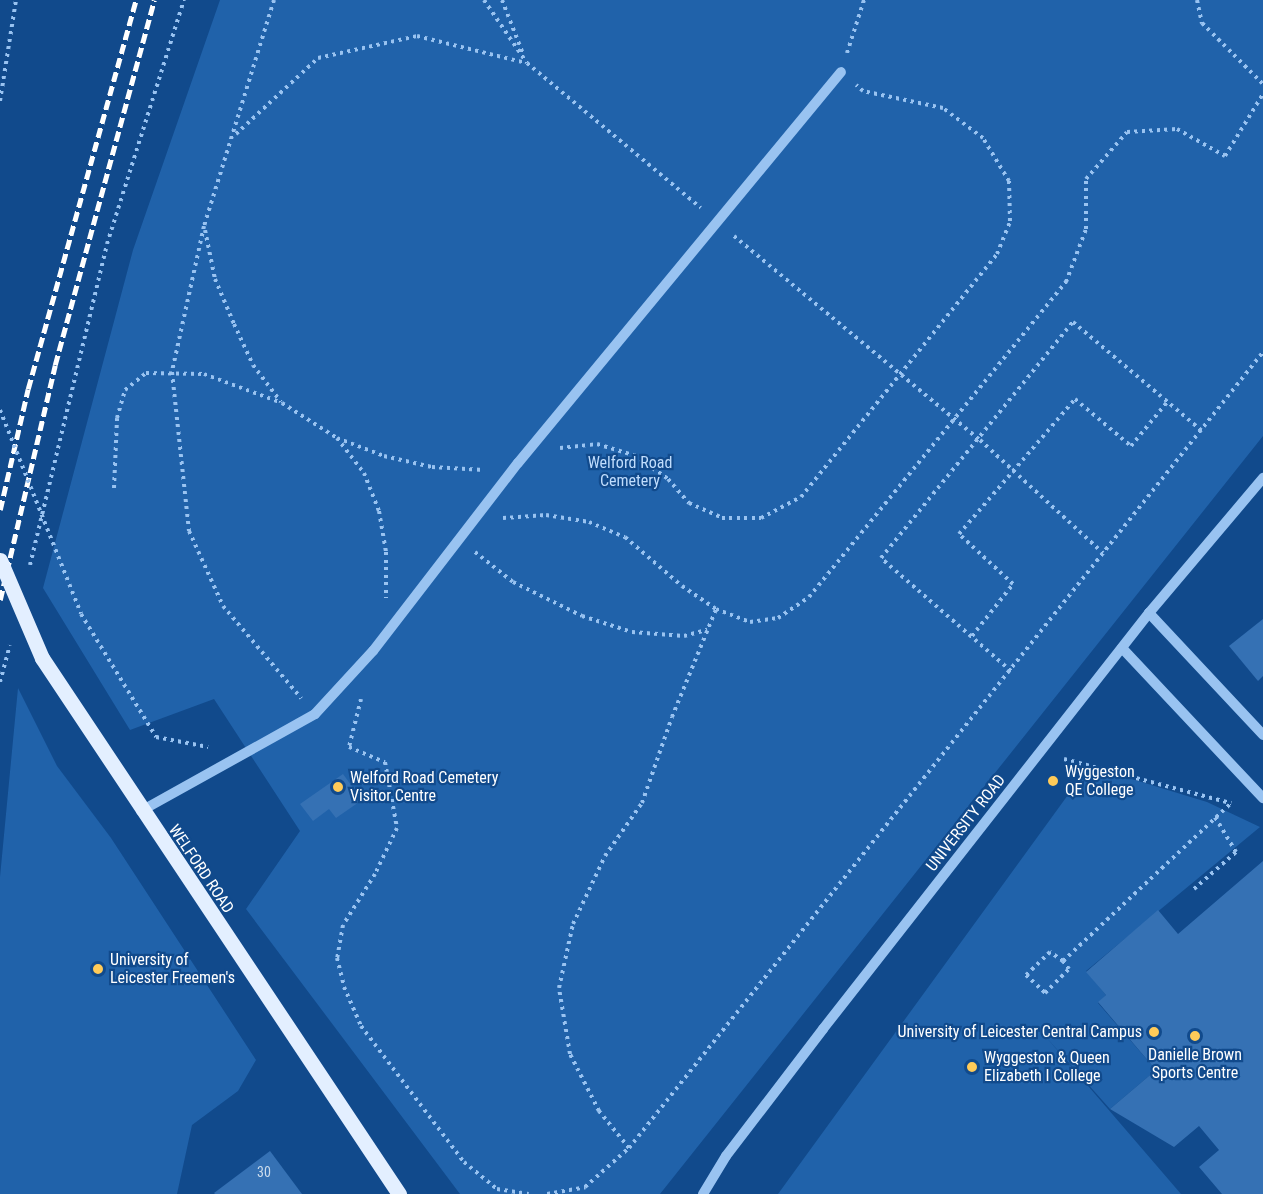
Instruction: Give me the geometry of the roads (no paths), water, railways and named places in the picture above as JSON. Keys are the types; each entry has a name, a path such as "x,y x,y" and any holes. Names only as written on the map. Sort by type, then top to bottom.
{"main road":[{"name":"WELFORD ROAD","path":"0,560 42,658 141,811 399,1191"}],"street":[{"path":"141,811 224,768 315,714 385,635 518,463 841,72"},
{"name":"UNIVERSITY ROAD","path":"703,1194 726,1156 809,1047 1149,613 1263,478"},
{"path":"1149,613 1263,735"},
{"path":"1122,648 1263,798"}],"railway":[{"path":"0,510 28,389 136,0"},
{"path":"0,600 55,365 154,0"}],"place":[{"name":"Wyggeston QE College","path":"1053,781"},
{"name":"Welford Road Cemetery Visitor Centre","path":"338,787"},
{"name":"University of Leicester Freemen's","path":"98,969"},
{"name":"University of Leicester Central Campus","path":"1154,1032"},
{"name":"Danielle Brown Sports Centre","path":"1195,1036"},
{"name":"Wyggeston & Queen Elizabeth I College","path":"972,1067"}],"park label":[{"name":"Welford Road Cemetery","path":"630,472"}]}
